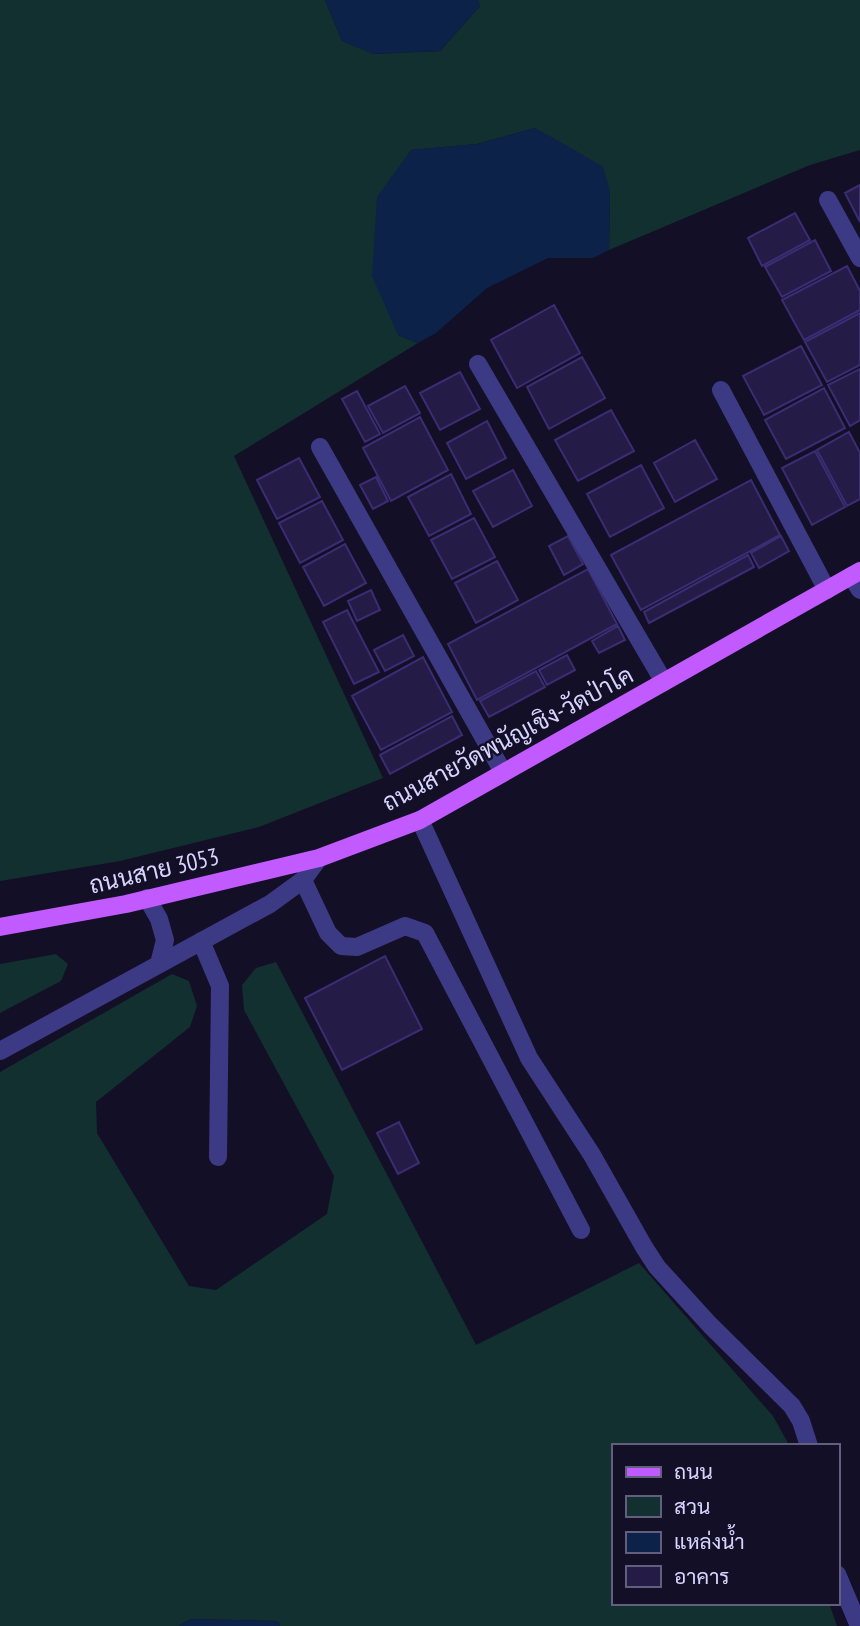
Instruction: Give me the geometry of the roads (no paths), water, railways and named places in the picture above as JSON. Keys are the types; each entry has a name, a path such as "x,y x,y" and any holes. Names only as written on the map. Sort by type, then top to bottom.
{"main road":[{"name":"ถนนสายวัดพนัญเชิง-วัดป่าโค","path":"319,858 420,820 827,590 857,579"},
{"name":"ถนนสาย 3053","path":"0,927 147,898 319,858"}],"street":[{"path":"828,200 860,258"},
{"path":"478,364 664,682"},
{"path":"720,390 827,590"},
{"path":"320,447 503,772"},
{"path":"420,820 529,1058 592,1155 644,1247 657,1267 710,1325 792,1406 808,1444"},
{"path":"0,1051 270,904 303,880 319,858"},
{"path":"303,880 328,933 341,946 357,947 405,926 425,933 581,1230"},
{"path":"147,898 159,919 165,940 159,964"},
{"path":"201,942 220,986 218,1157"},
{"path":"839,1579 859,1626"}],"water":[{"path":"325,0 478,0 480,6 440,51 373,54 342,41"},
{"path":"535,128 603,167 610,191 609,250 593,258 548,258 487,288 436,333 418,343 398,335 372,276 377,197 411,150 477,144"},
{"path":"191,1619 278,1621 280,1626 179,1626"}]}
